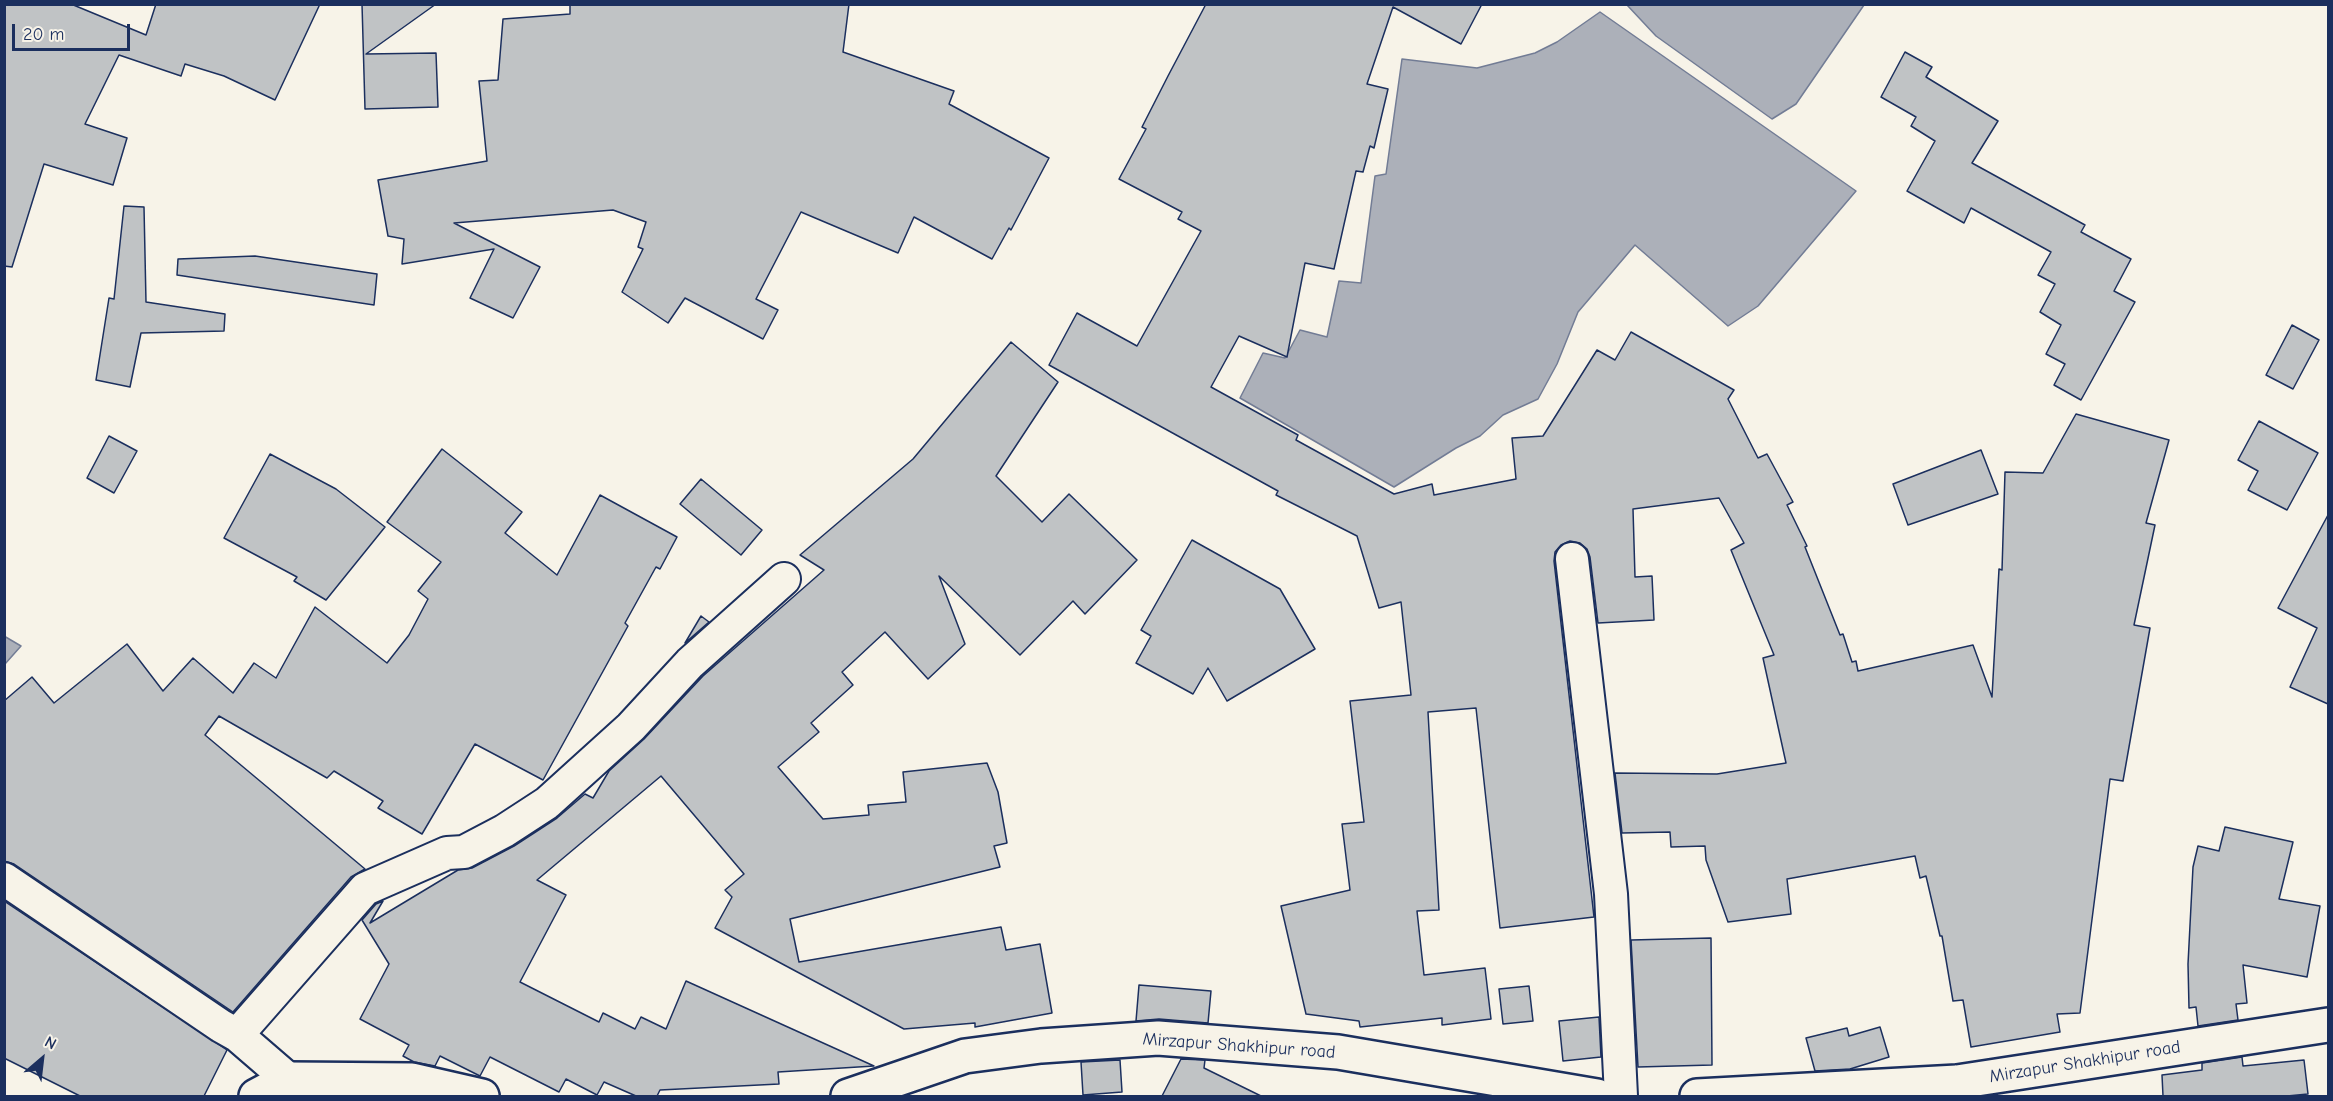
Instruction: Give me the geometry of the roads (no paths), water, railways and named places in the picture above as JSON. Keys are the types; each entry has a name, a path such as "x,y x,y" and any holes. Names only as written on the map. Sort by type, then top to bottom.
{"main road":[{"name":"Mirzapur Shakhipur road","path":"1697,1096 1957,1082 2328,1025"},
{"name":"Mirzapur Shakhipur road","path":"848,1096 965,1056 1041,1046 1158,1038 1338,1052 1597,1096"},
{"path":"256,1096 288,1079 411,1080 482,1096"}],"street":[{"path":"1572,559 1611,894 1622,1096"},
{"path":"237,1035 365,890 447,853 464,852 504,831 547,803 631,727 690,663 784,579"},
{"path":"4,879 237,1035 288,1079"}]}
